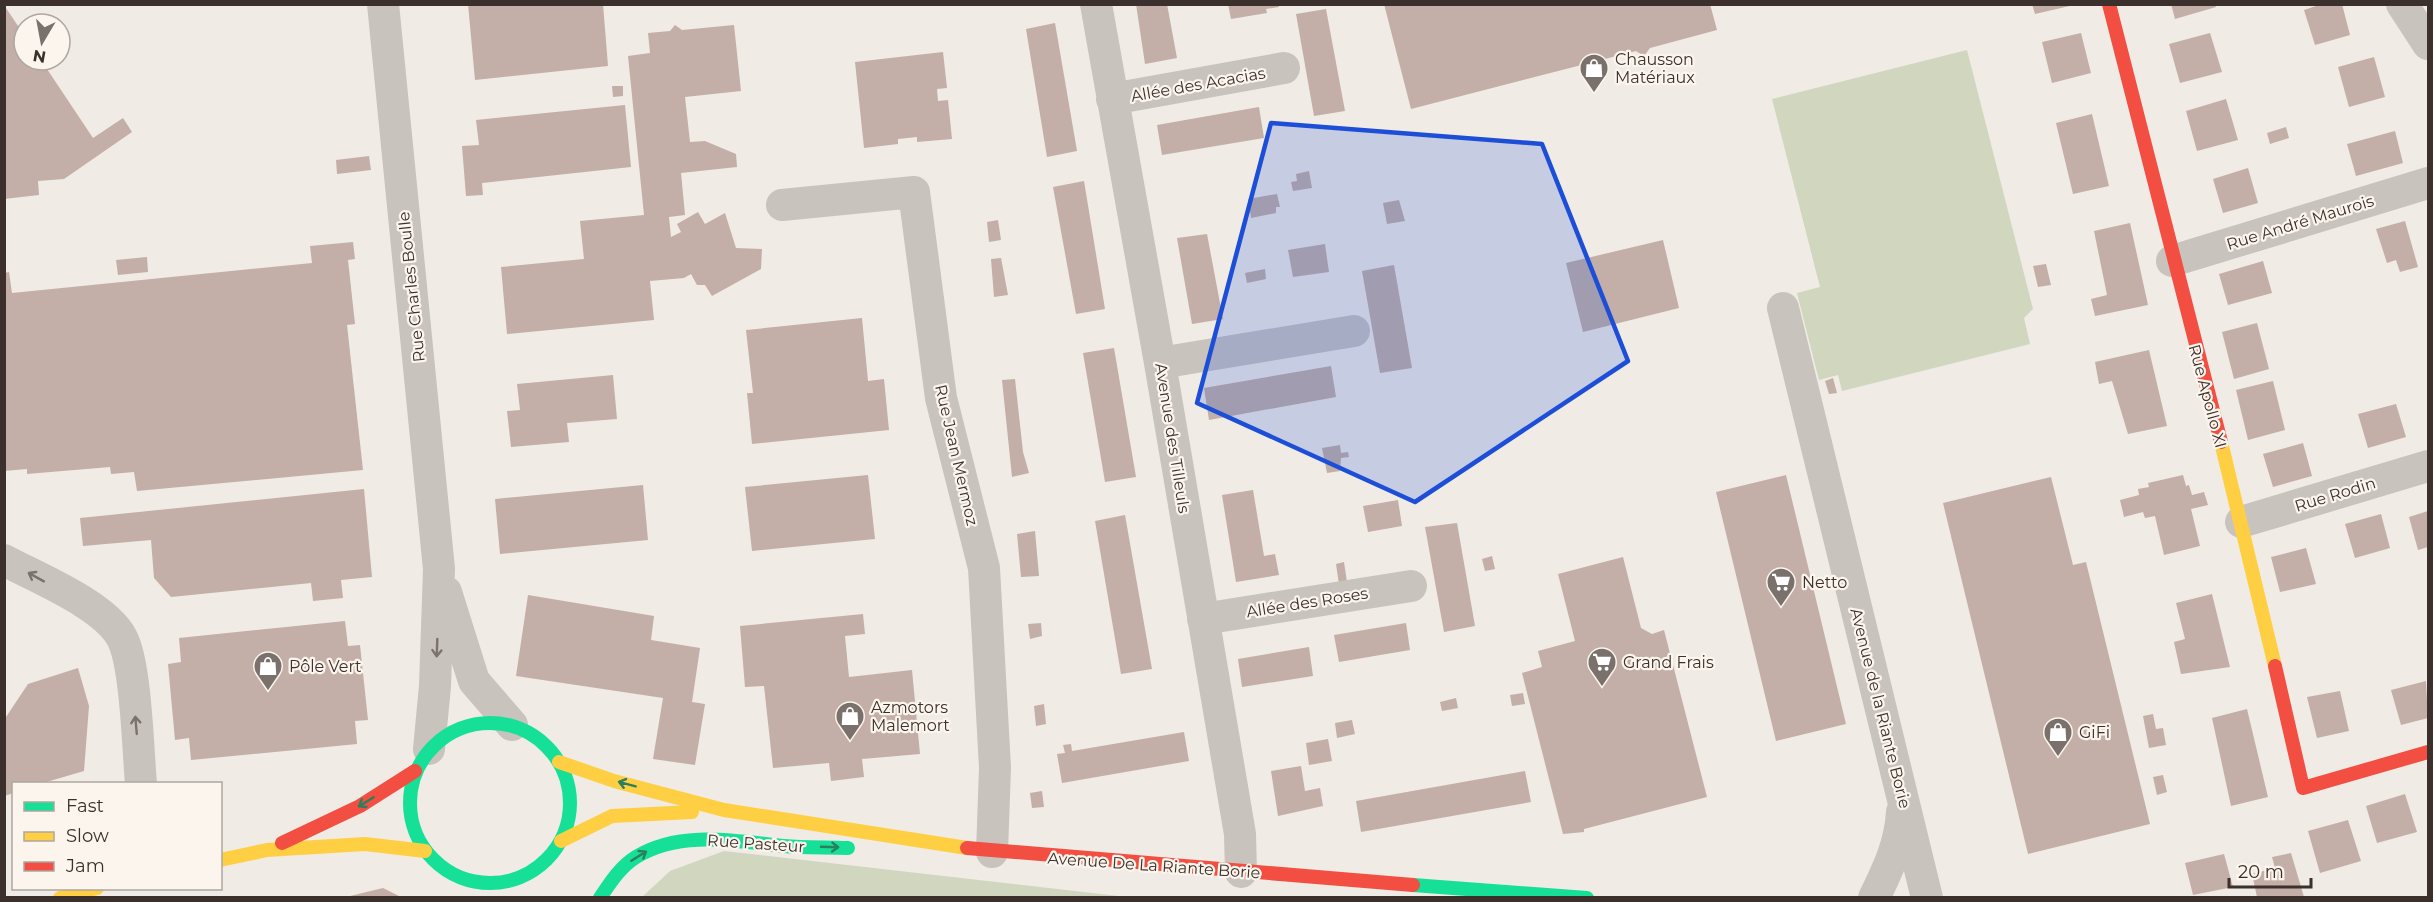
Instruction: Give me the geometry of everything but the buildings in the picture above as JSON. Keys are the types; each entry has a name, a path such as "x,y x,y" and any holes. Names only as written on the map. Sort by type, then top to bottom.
{"street":[{"name":"Rue Charles Boulle","path":"383,4 439,568 435,686 422,760"},
{"name":"Avenue des Tilleuls","path":"1096,4 1240,834 1241,872"},
{"name":"Rue Apollo XI","path":"2109,4 2172,261 2241,522 2303,788 2428,752"},
{"path":"2402,4 2428,44"},
{"name":"Allée des Acacias","path":"1112,99 1284,68"},
{"name":"Rue André Maurois","path":"2172,261 2428,183"},
{"name":"Rue Jean Mermoz","path":"782,205 914,192 941,398 984,568 995,768 992,852"},
{"name":"Avenue de la Riante Borie","path":"1783,308 1927,897"},
{"path":"1160,363 1354,331"},
{"name":"Rue Rodin","path":"2241,522 2428,466"},
{"path":"4,560 99,614 122,637 129,658 141,782"},
{"name":"Rue Charles Boulle","path":"439,568 474,681 512,725"},
{"name":"Allée des Roses","path":"1203,619 1411,586"},
{"path":"267,850 360,806 422,760 453,731 482,722 512,725 539,739 559,762 569,787 570,814 561,840 541,865 521,877 498,883 474,882 447,871 425,851 412,826 409,798 422,760"},
{"name":"Avenue De La Riante Borie","path":"559,762 614,781 724,810 992,852 1587,897"},
{"path":"1874,897 1894,857 1901,834 1903,800"},
{"name":"Avenue De La Riante Borie","path":"561,840 612,816 724,810"},
{"name":"Rue Pasteur","path":"600,897 606,884 623,867 645,852 672,841 712,839 789,846 858,848"},
{"path":"222,860 267,850 364,844 425,851"},
{"path":"880,848 934,844"},
{"path":"537,887 541,865"},
{"path":"474,882 481,897"},
{"path":"60,897 89,890"}],"highlighted area":[{"path":"1271,123 1542,144 1628,361 1415,502 1197,403"}],"green space":[{"path":"1967,50 2033,309 2024,318 2030,344 1842,391 1838,375 1819,380 1797,293 1820,287 1772,99"},
{"path":"724,851 1127,897 641,898 670,871"}],"traffic: fast":[{"path":"490,723 521,729 547,746 564,772 570,803 564,834 547,860 521,877 490,883 459,877 433,860 416,834 410,803 416,772 433,746 459,729 490,723"},
{"path":"600,898 630,861 671,843 689,840 727,840 792,847 848,848"},
{"path":"1413,885 1587,898"}],"traffic: slow":[{"path":"2221,442 2275,666"},
{"path":"559,762 614,781 724,810 967,848"},
{"path":"561,841 612,816 692,812"},
{"path":"222,860 267,850 365,844 425,851"},
{"path":"60,898 90,890"}],"traffic: jam":[{"path":"2109,4 2221,442"},
{"path":"2275,666 2303,788 2428,752"},
{"path":"282,843 360,806 415,771"},
{"path":"967,848 1413,885"}],"place":[{"name":"Chausson Matériaux","path":"1594,94"},
{"name":"Netto","path":"1781,608"},
{"name":"Grand Frais","path":"1602,688"},
{"name":"Pôle Vert","path":"268,692"},
{"name":"Azmotors Malemort","path":"850,742"},
{"name":"GiFi","path":"2058,758"}]}
